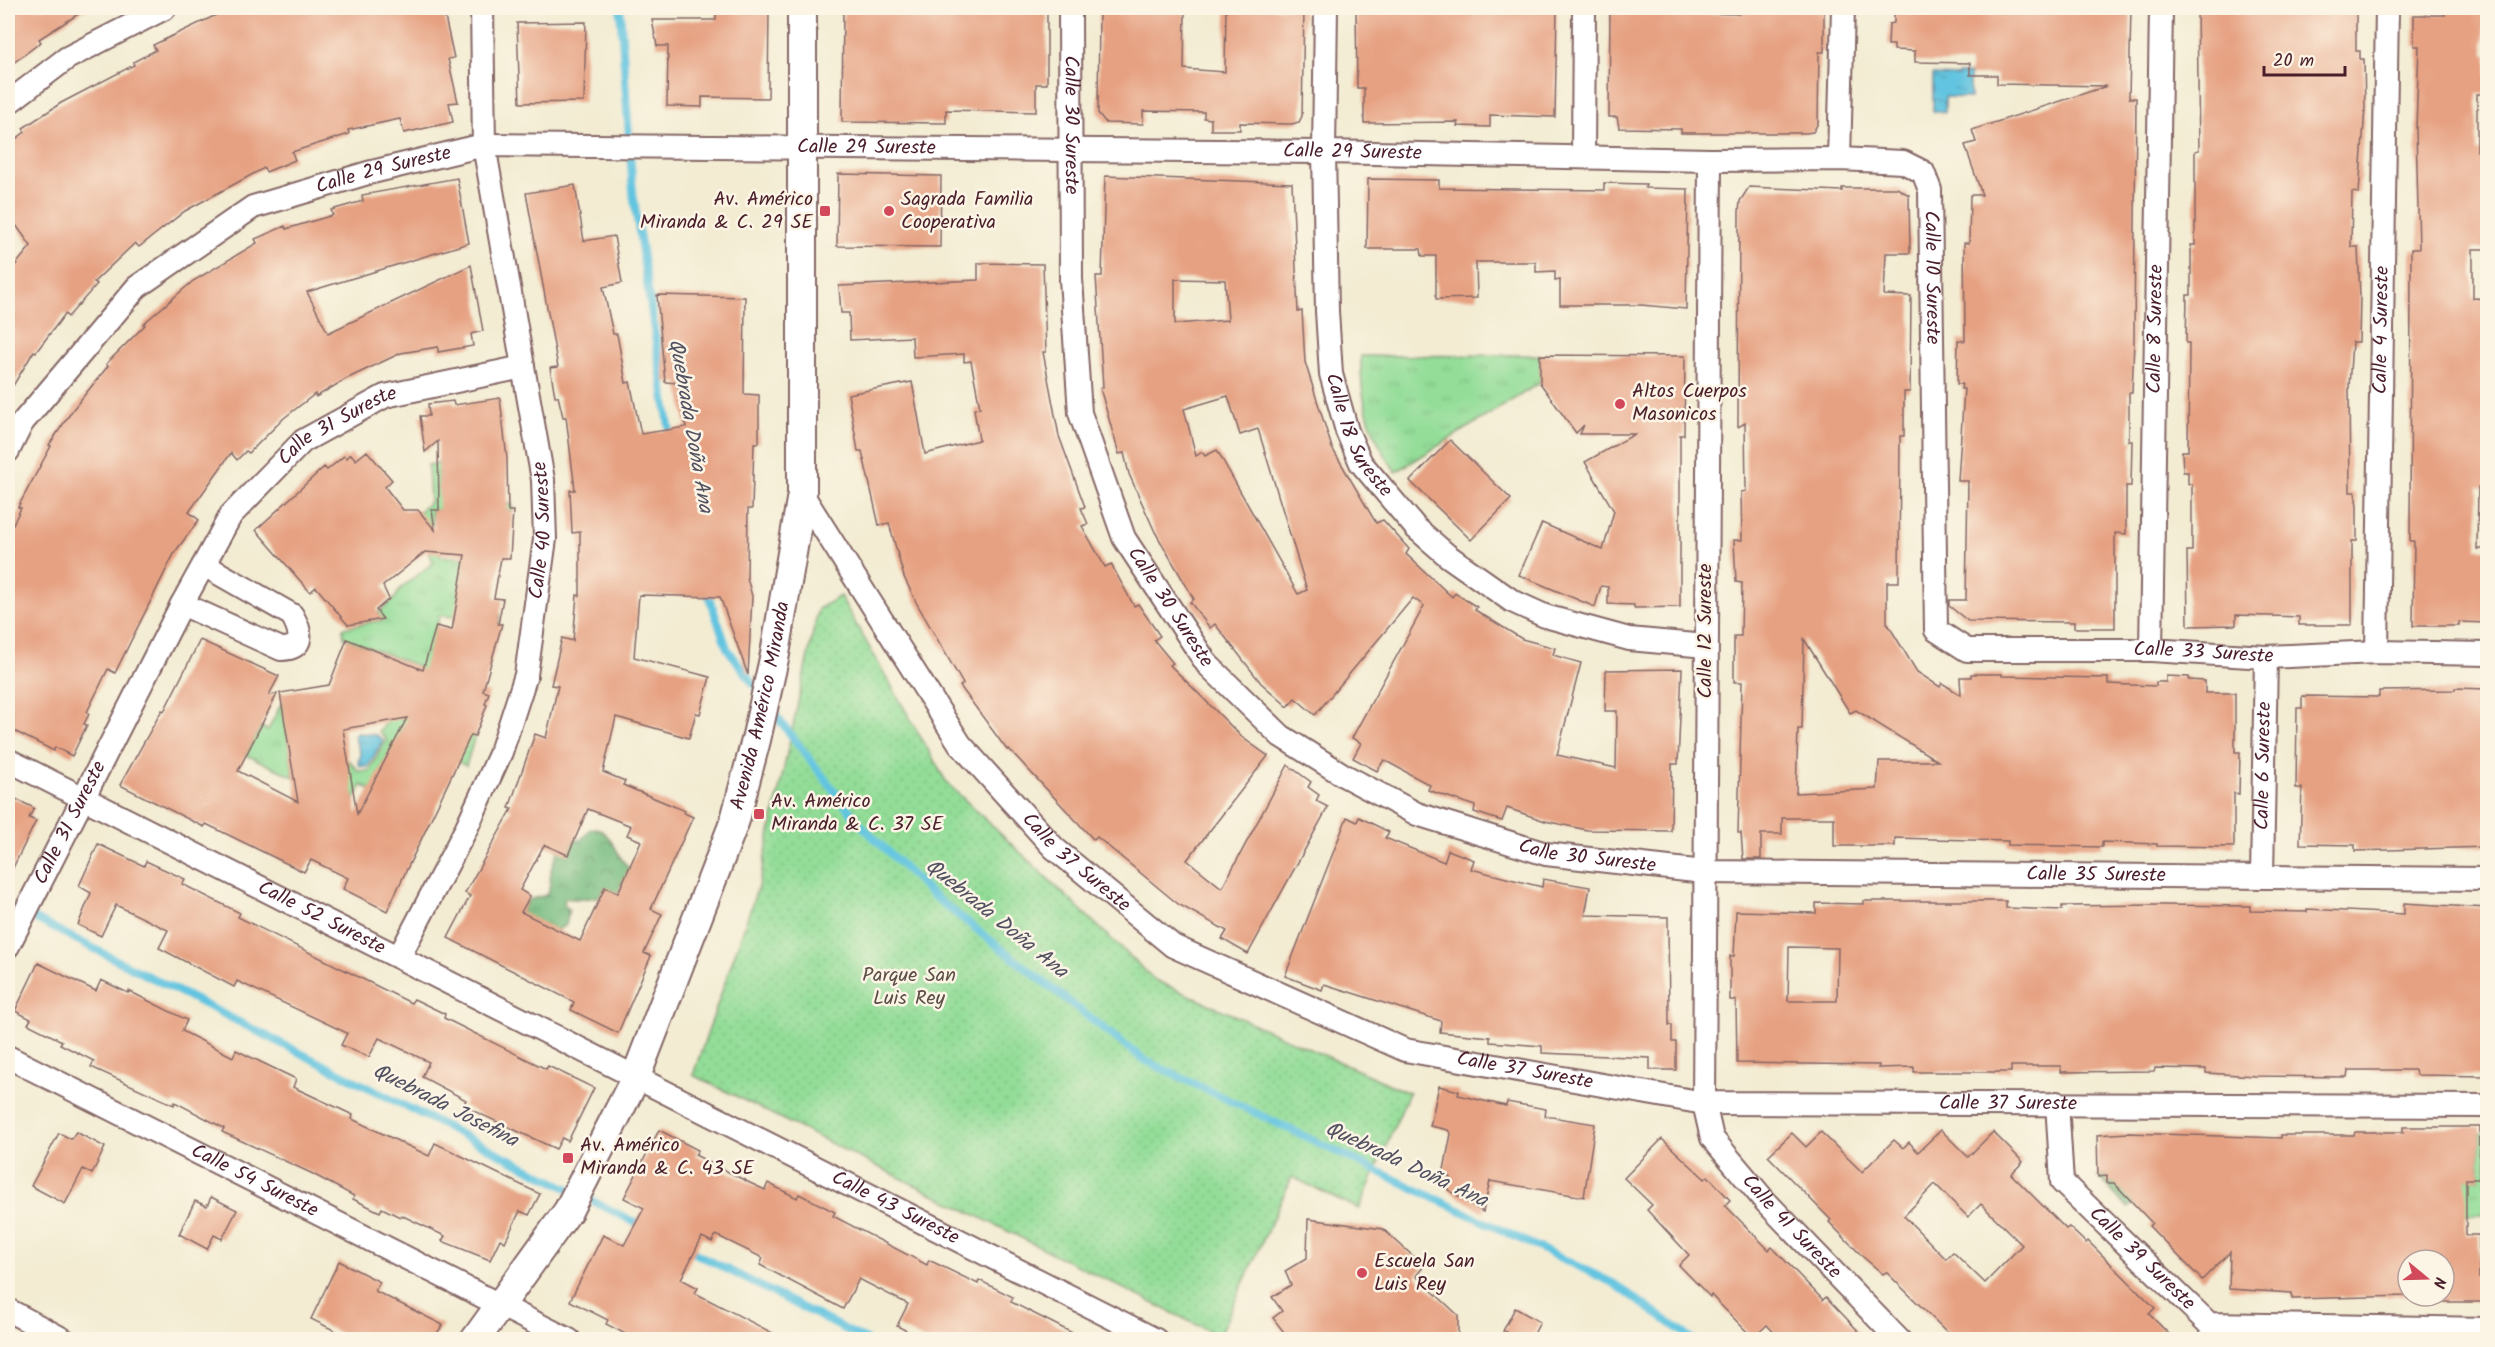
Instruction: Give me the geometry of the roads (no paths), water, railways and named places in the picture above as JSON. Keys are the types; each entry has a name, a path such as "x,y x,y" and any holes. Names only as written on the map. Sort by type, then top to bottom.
{"street":[{"path":"8,103 67,58 165,8"},
{"name":"Calle 40 Sureste","path":"399,957 501,752 526,675 545,538 543,480 484,145 482,8"},
{"name":"Avenida Américo Miranda","path":"475,1340 502,1306 568,1211 635,1079 735,820 756,740 776,654 802,494 800,147 802,8"},
{"name":"Calle 30 Sureste","path":"1070,8 1071,279 1080,413 1124,538 1207,664 1281,736 1345,776 1417,814 1546,854 1704,872"},
{"name":"Calle 18 Sureste","path":"1326,8 1324,152 1327,311 1331,374 1347,431 1361,463 1416,528 1465,569 1512,601 1545,616 1629,639 1706,646"},
{"path":"1583,156 1584,8"},
{"path":"1839,159 1843,8"},
{"name":"Calle 8 Sureste","path":"2151,650 2161,8"},
{"name":"Calle 4 Sureste","path":"2377,652 2387,8"},
{"name":"Calle 29 Sureste","path":"8,451 22,423 137,287 253,207 369,173 484,145 1324,152 1710,160 1839,159"},
{"name":"Calle 10 Sureste","path":"1839,159 1903,162 1923,172 1930,190 1936,621"},
{"name":"Calle 12 Sureste","path":"1704,1103 1710,160"},
{"name":"Calle 31 Sureste","path":"12,937 182,604 231,514 303,441 385,396 523,367"},
{"name":"Calle 37 Sureste","path":"802,494 960,744 1054,848 1173,946 1405,1050 1704,1103 2487,1106"},
{"path":"182,604 280,649 290,649 297,644 300,637 299,627 292,615 204,565"},
{"name":"Calle 33 Sureste","path":"1936,621 1936,630 1967,650 2151,650 2266,657 2377,652 2487,654"},
{"name":"Calle 6 Sureste","path":"2262,876 2266,657"},
{"name":"Calle 52 Sureste","path":"8,760 635,1079"},
{"name":"Calle 35 Sureste","path":"1704,872 2487,879"},
{"name":"Calle 54 Sureste","path":"8,1057 569,1340"},
{"name":"Calle 43 Sureste","path":"635,1079 1156,1340"},
{"name":"Calle 41 Sureste","path":"1704,1103 1712,1138 1719,1147 1765,1201 1899,1340"},
{"name":"Calle 39 Sureste","path":"2057,1103 2062,1182 2209,1324 2487,1329"},
{"path":"8,1310 64,1340"}],"water":[{"path":"1958,74 1970,74 1970,98 1945,97 1945,112 1933,111 1933,75 1958,76"},
{"path":"358,733 376,735 383,740 368,767 360,766 358,762 361,755 354,736"}],"waterway":[{"name":"Quebrada Doña Ana","path":"620,8 633,193 671,439"},
{"name":"Quebrada Doña Ana","path":"706,588 727,648 760,693"},
{"name":"Quebrada Doña Ana","path":"771,709 859,823 931,894 1144,1060 1613,1283 1694,1340"},
{"name":"Quebrada Josefina","path":"8,905 644,1227"},
{"name":"Quebrada Josefina","path":"685,1248 866,1340"}],"place":[{"name":"Av. Américo Miranda & C. 29 SE","path":"825,211"},
{"name":"Sagrada Familia Cooperativa","path":"889,211"},
{"name":"Altos Cuerpos Masonicos","path":"1620,404"},
{"name":"Av. Américo Miranda & C. 37 SE","path":"759,814"},
{"name":"Av. Américo Miranda & C. 43 SE","path":"568,1158"},
{"name":"Escuela San Luis Rey","path":"1362,1273"}],"park label":[{"name":"Parque San Luis Rey","path":"909,988"}]}
